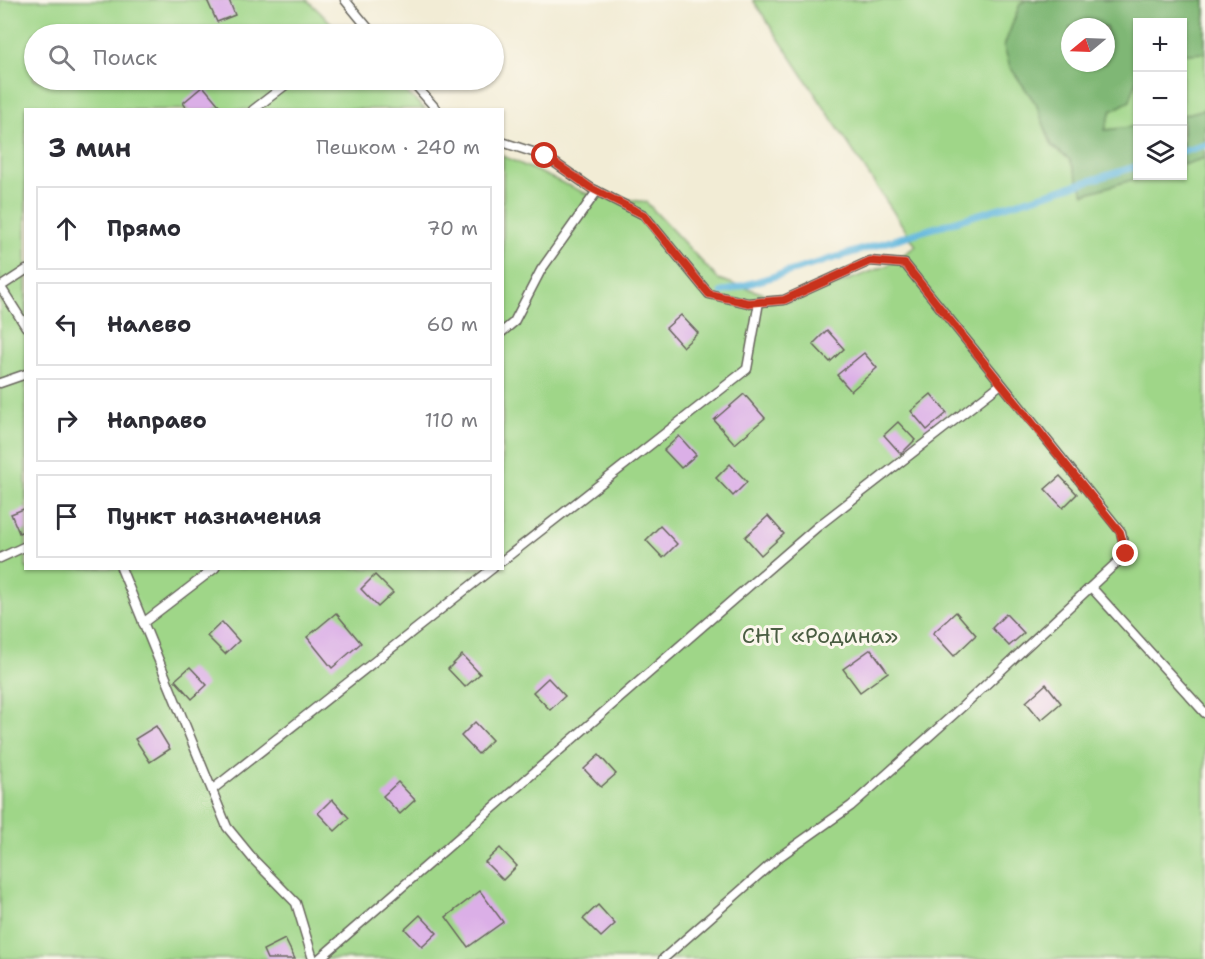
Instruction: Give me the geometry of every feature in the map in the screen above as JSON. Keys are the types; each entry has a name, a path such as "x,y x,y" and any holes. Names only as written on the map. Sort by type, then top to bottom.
{"lane":[{"path":"345,0 365,24"},
{"path":"256,108 279,90"},
{"path":"420,90 435,108"},
{"path":"504,143 545,156 597,191 644,215 709,294 748,303 784,300 870,261 905,264 1120,532 1126,554 963,706 850,806 779,857 663,959"},
{"path":"504,330 514,322 541,270 597,191"},
{"path":"24,271 0,286 24,324"},
{"path":"504,559 747,369 759,302"},
{"path":"0,383 24,375"},
{"path":"319,959 817,527 1001,384"},
{"path":"0,558 24,547"},
{"path":"122,570 227,826 255,860 296,903 313,959"},
{"path":"143,623 212,570"},
{"path":"213,789 490,570"},
{"path":"1091,587 1205,713"}],"green space":[{"name":"СНТ «Родина»","path":"0,0 307,0 332,24 24,24 24,90 403,90 424,108 24,108 24,570 504,570 504,156 585,193 646,202 718,279 790,302 886,266 916,246 753,0 1205,0 1205,959 0,959"},
{"path":"1026,0 1205,0 1205,53 1187,54 1187,18 1133,18 1133,92 1130,101 1111,111 1105,130 1133,126 1133,180 1084,194 1070,160 1052,146 1036,104 1010,67 1004,46 1020,4"},
{"path":"1205,109 1205,158 1187,164 1187,126 1187,114"}],"building":[{"path":"207,0 229,0 235,15 217,22"},
{"path":"198,90 206,90 219,105 215,108 187,108 183,103"},
{"path":"681,315 698,333 683,347 666,328"},
{"path":"827,330 844,349 830,362 813,344"},
{"path":"864,353 877,368 851,391 837,375"},
{"path":"744,394 765,418 735,444 714,420"},
{"path":"931,394 947,413 927,430 911,411"},
{"path":"898,422 915,440 901,454 884,435"},
{"path":"679,436 696,455 681,468 664,450"},
{"path":"730,464 747,482 733,496 716,478"},
{"path":"1060,476 1077,494 1063,508 1045,489"},
{"path":"24,509 24,531 19,533 11,514"},
{"path":"768,516 784,534 761,555 745,537"},
{"path":"660,526 677,544 663,558 646,540"},
{"path":"375,575 393,593 378,607 361,589"},
{"path":"956,612 976,635 954,656 933,633"},
{"path":"336,613 361,643 332,668 307,637"},
{"path":"1006,614 1024,633 1009,646 992,628"},
{"path":"222,622 239,641 225,654 207,636"},
{"path":"871,649 888,672 860,692 843,669"},
{"path":"462,655 480,674 465,687 448,669"},
{"path":"190,667 207,685 192,699 175,680"},
{"path":"548,678 565,696 550,710 533,692"},
{"path":"1046,684 1061,703 1041,720 1026,702"},
{"path":"475,722 492,740 478,754 461,736"},
{"path":"156,726 170,749 150,762 135,739"},
{"path":"599,755 616,774 601,787 584,769"},
{"path":"398,782 415,800 400,814 383,796"},
{"path":"332,799 349,818 335,831 318,813"},
{"path":"500,848 517,866 503,880 485,862"},
{"path":"480,891 503,922 468,947 446,917"},
{"path":"598,905 615,924 601,937 583,919"},
{"path":"420,915 437,933 422,947 405,929"},
{"path":"285,939 295,959 267,959 263,950"}],"waterway":[{"path":"1187,150 1205,145"},
{"path":"722,292 1133,168"}],"route":[{"path":"545,156 591,188 644,215 709,294 748,303 784,300 870,261 905,264 1120,532 1126,554"}]}
